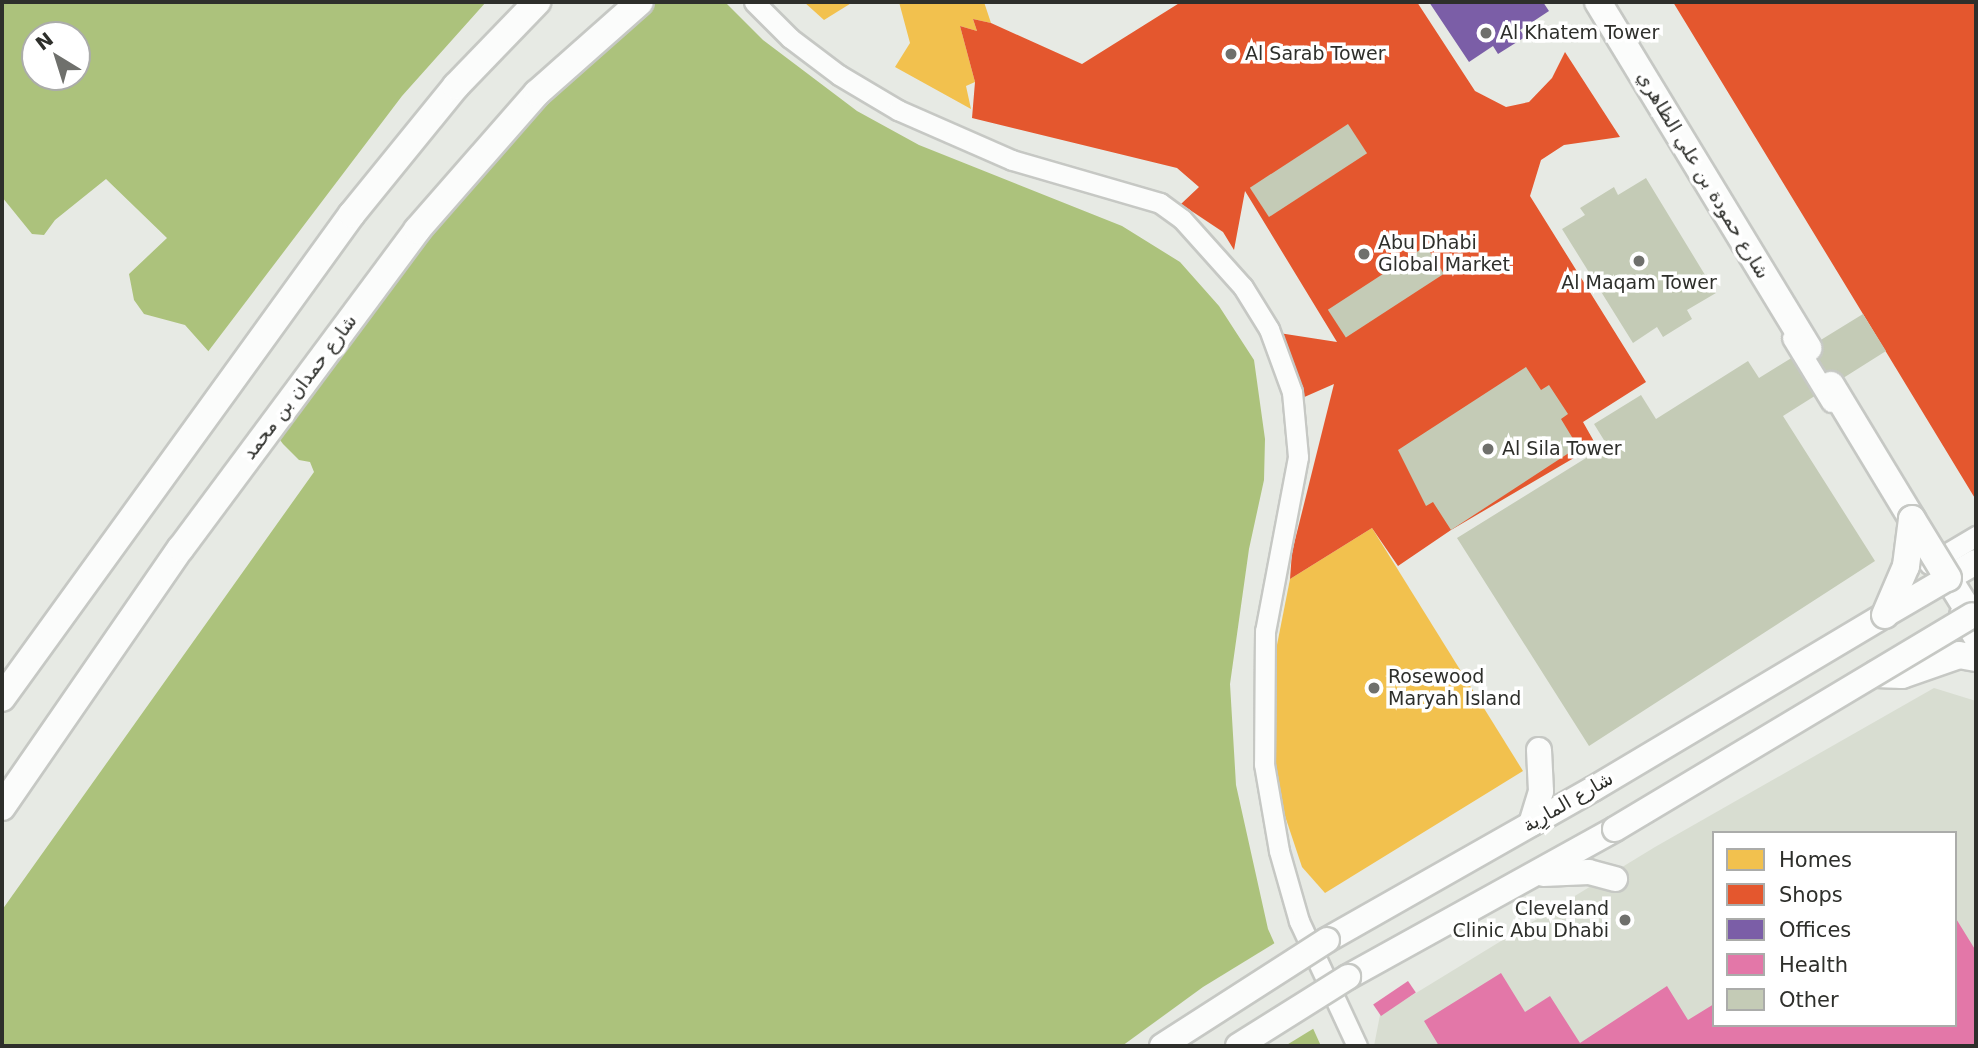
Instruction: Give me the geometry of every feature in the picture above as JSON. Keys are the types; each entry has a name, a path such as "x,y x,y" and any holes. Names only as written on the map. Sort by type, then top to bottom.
{"main road":[{"path":"2,698 352,214 429,117 537,2"},
{"name":"شارع حمدان بن محمد","path":"2,807 188,538 417,230 537,93 640,2"},
{"name":"شارع حمودة بن علي الظاهري","path":"1598,2 1808,348"},
{"path":"1831,386 1912,519 1939,571 1975,616"},
{"path":"1885,615 1906,566 1912,519"},
{"path":"1875,674 1902,675 1959,655 1976,658"}],"street":[{"path":"754,2 830,68 898,110 1012,160 1160,202 1182,219 1257,307 1286,370 1298,443 1296,473 1265,631 1261,720 1268,797 1299,921 1357,1046"},
{"path":"1589,2 1939,571 1976,642"},
{"path":"1939,571 1976,536"},
{"name":"شارع المارِية","path":"1162,1046 1264,976 1531,824 1885,615 1939,571 1976,562"},
{"path":"1238,1046 1348,976 1532,875 1975,616"},
{"path":"1531,824 1541,791 1539,750"},
{"path":"1532,875 1576,871 1615,879"}],"shaded area":[{"path":"2,2 725,2 763,40 857,111 919,145 1122,226 1180,262 1219,306 1254,360 1265,439 1264,480 1249,549 1230,684 1236,785 1268,929 1321,1046 2,1046 2,910 314,472 310,462 299,460 283,444 242,389 185,325 144,314 134,300 129,274 167,238 106,179 55,220 44,235 32,234 2,197"},
{"name":"Cleveland Clinic Abu Dhabi","path":"1934,688 1976,701 1976,1046 1374,1046 1380,1015 1655,847"}],"pier":[{"path":"486,2 654,2 608,40 526,120 381,296 276,441 207,353 402,96"},
{"path":"1278,941 1316,1027 1285,1046 1122,1046 1203,987"}],"building: Homes":[{"path":"804,2 853,2 824,20"},
{"path":"899,2 984,2 991,23 973,19 977,31 960,26 975,82 966,86 971,109 895,67 910,43"},
{"name":"Rosewood Maryah Island","path":"1372,528 1523,771 1325,893 1302,867 1277,792 1273,761 1276,650 1290,579"}],"building: Shops":[{"path":"1181,2 1417,2 1475,91 1506,107 1529,102 1552,78 1565,52 1620,137 1564,145 1541,160 1530,196 1646,382 1583,422 1596,445 1451,530 1398,566 1372,528 1290,579 1292,552 1334,384 1293,402 1279,333 1337,342 1245,191 1234,250 1223,232 1181,204 1199,187 1177,168 972,118 975,82 960,26 977,31 973,19 991,23 1082,64"},
{"path":"1673,2 1976,2 1976,500 1863,314"}],"building: Offices":[{"name":"Al Khatem Tower","path":"1429,2 1543,2 1549,11 1520,30 1525,37 1498,54 1493,46 1469,62"}],"building: Health":[{"path":"1957,920 1976,951 1976,1046 1439,1046 1424,1021 1501,973 1525,1012 1550,996 1580,1043 1667,986 1688,1020 1712,1005 1712,1027 1957,1027"},
{"path":"1408,981 1416,993 1381,1016 1373,1004"}],"building: Other":[{"path":"1348,124 1367,153 1269,217 1250,188"},
{"name":"Al Maqam Tower","path":"1646,178 1716,293 1687,310 1692,319 1663,337 1657,327 1633,343 1562,229 1585,215 1580,208 1614,187 1618,195"},
{"path":"1426,246 1444,274 1346,337 1328,310"},
{"path":"1863,314 1886,351 1783,416 1875,561 1589,746 1457,538 1607,445 1594,424 1641,395 1656,419 1748,361 1759,378"},
{"name":"Al Sila Tower","path":"1526,367 1541,390 1549,385 1568,414 1561,419 1578,447 1451,530 1433,502 1426,506 1398,450"}],"place":[{"name":"Al Khatem Tower","path":"1486,33"},
{"name":"Al Sarab Tower","path":"1231,54"},
{"name":"Abu Dhabi Global Market","path":"1364,254"},
{"name":"Al Maqam Tower","path":"1639,261"},
{"name":"Al Sila Tower","path":"1488,449"},
{"name":"Rosewood Maryah Island","path":"1374,688"},
{"name":"Cleveland Clinic Abu Dhabi","path":"1625,920"}]}
